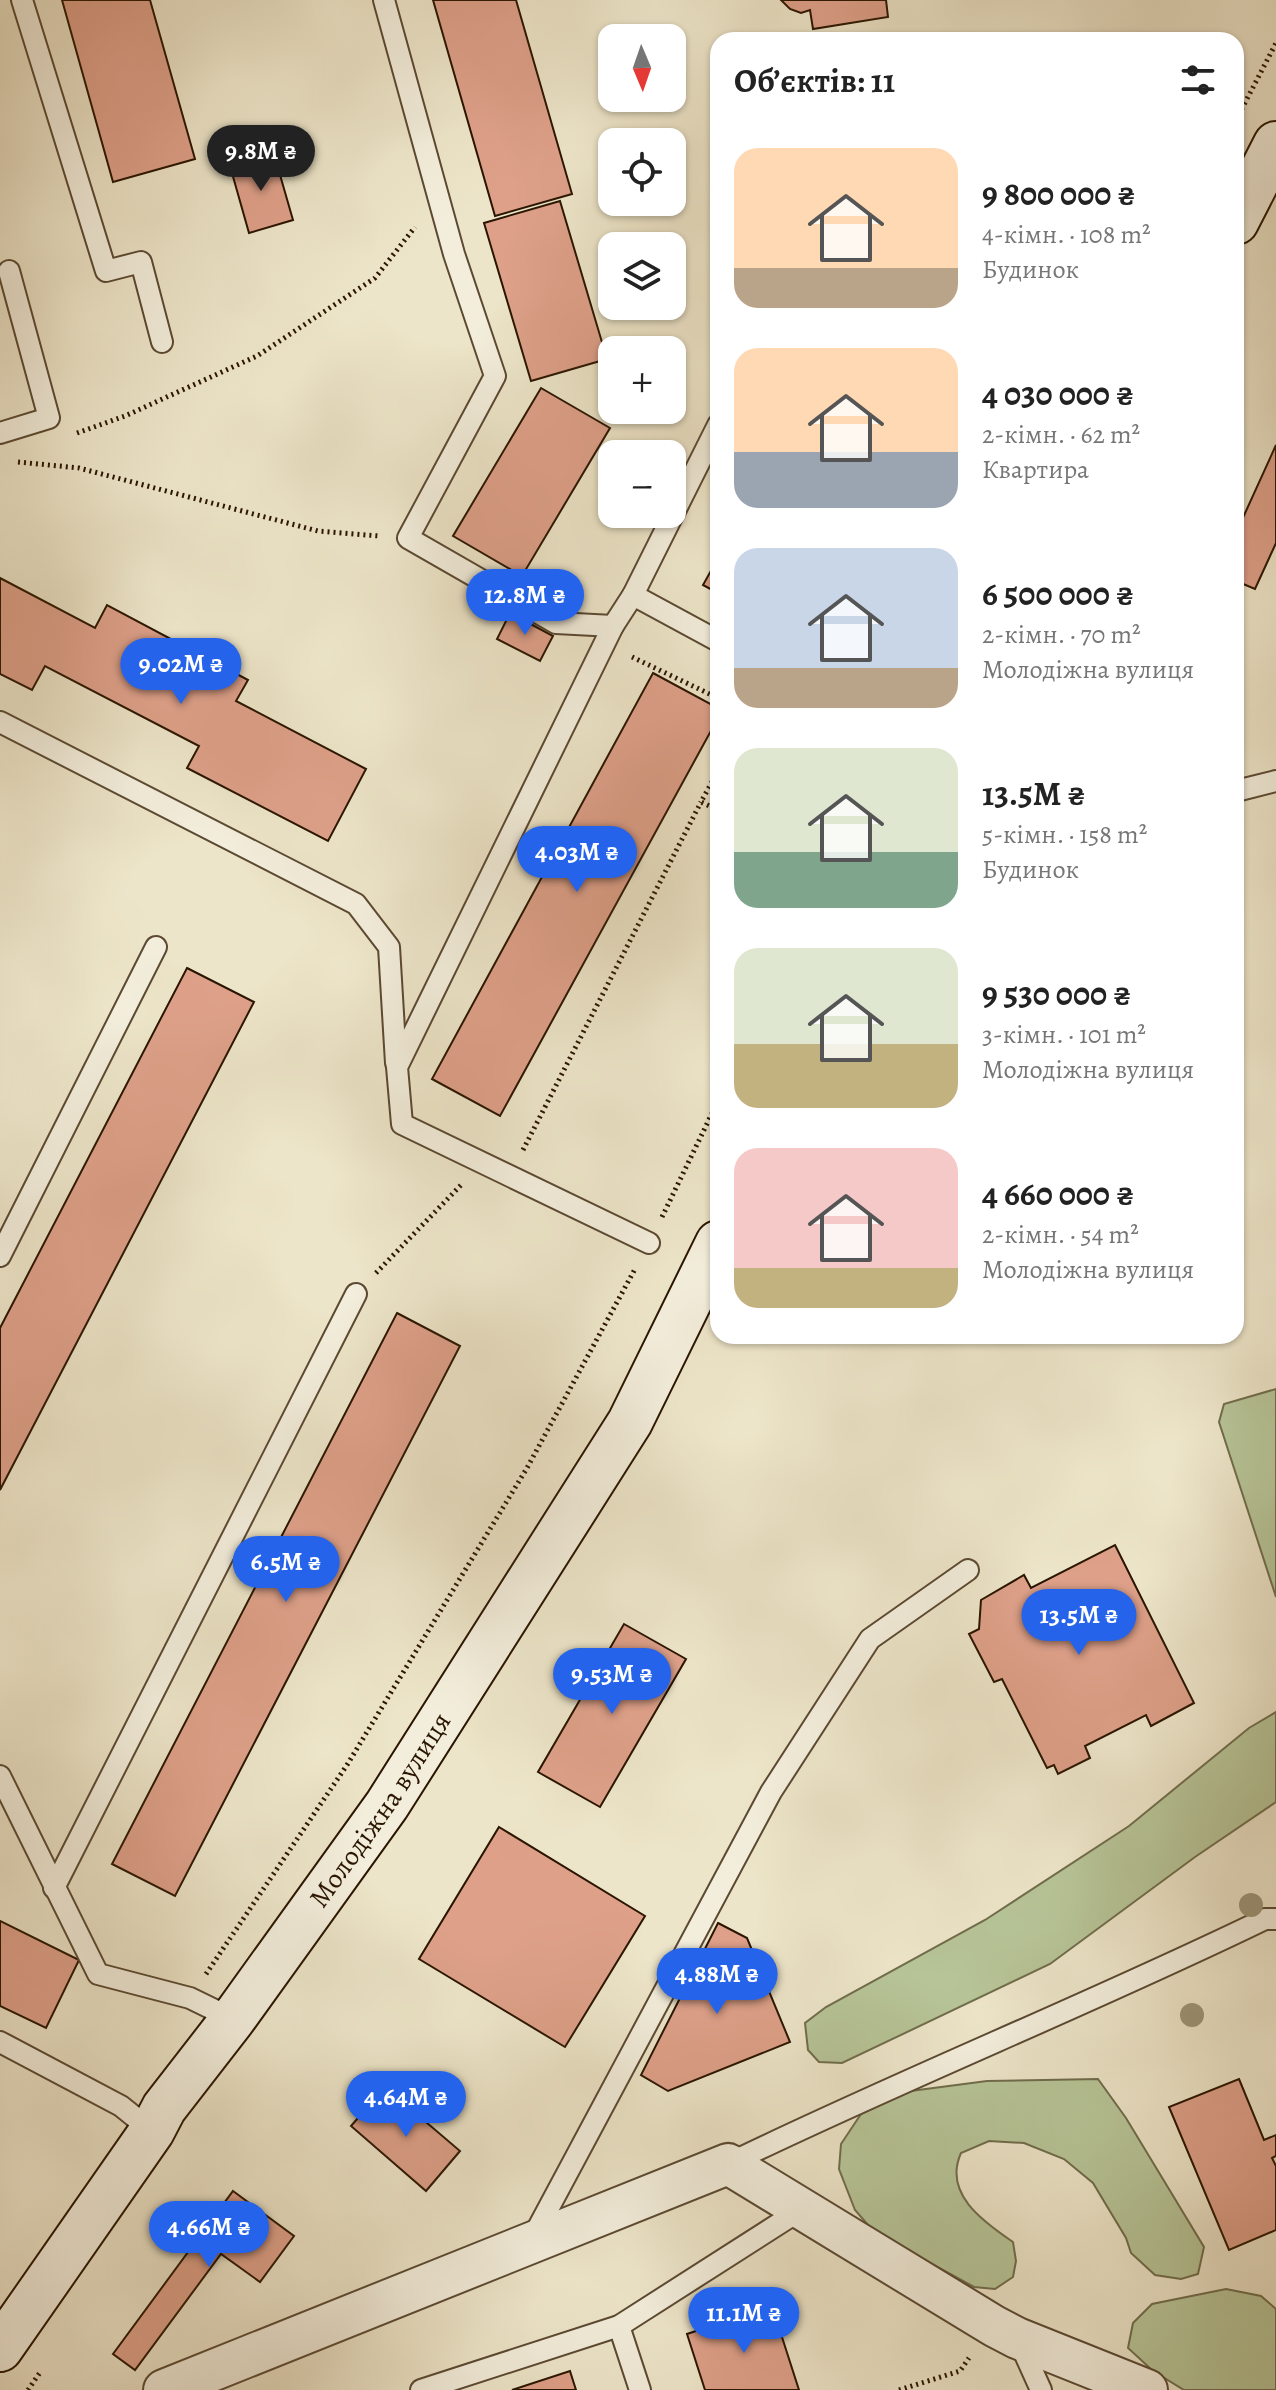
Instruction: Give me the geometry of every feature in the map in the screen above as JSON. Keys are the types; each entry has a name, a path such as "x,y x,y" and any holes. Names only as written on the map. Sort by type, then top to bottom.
{"street":[{"path":"1244,206 1276,144"},
{"name":"Молодіжна вулиця","path":"0,2349 152,2131 164,2108 233,2019 387,1805 630,1422 710,1259"},
{"path":"164,2390 728,2164 1006,2332 1147,2390"}],"lane":[{"path":"22,0 106,271 141,262 162,342"},
{"path":"384,0 439,197 495,376 408,538 556,623 608,635"},
{"path":"0,433 49,418 9,271"},
{"path":"397,1067 608,635 633,595 710,441"},
{"path":"633,595 710,637"},
{"path":"0,722 356,904 389,947 402,1124 649,1243"},
{"path":"1244,789 1276,781"},
{"path":"0,1256 156,947"},
{"path":"54,1888 356,1294"},
{"path":"531,2243 771,1792 870,1639 968,1570"},
{"path":"0,1776 98,1974 190,1998 233,2019"},
{"path":"728,2164 833,2113 1265,1919 1276,1919"},
{"path":"0,2042 121,2106 152,2131"},
{"path":"421,2390 619,2326 802,2209"},
{"path":"619,2326 640,2390"},
{"path":"1006,2332 1041,2390"}],"path":[{"path":"1244,105 1276,43"},
{"path":"69,435 125,416 257,356 375,278 439,197"},
{"path":"16,462 79,468 318,531 408,538"},
{"path":"608,635 710,693"},
{"path":"509,1177 710,786"},
{"path":"701,802 710,806"},
{"path":"190,1998 347,1765 527,1468 649,1243 710,1117"},
{"path":"356,1294 481,1164"},
{"path":"899,2390 960,2371 1006,2332"}],"green space":[{"path":"1276,1389 1276,1597 1219,1422 1224,1404"},
{"path":"1276,1712 1276,1802 1195,1857 1050,1964 842,2063 819,2062 808,2050 805,2023 826,2007 985,1920 1129,1826 1249,1728"},
{"path":"1098,2079 1126,2118 1204,2247 1198,2274 1181,2279 1155,2275 1131,2253 1126,2238 1093,2183 1064,2159 1024,2143 989,2141 961,2153 957,2167 957,2181 969,2205 989,2225 1013,2242 1016,2261 1013,2277 995,2289 974,2287 875,2233 855,2210 839,2169 841,2144 861,2114 903,2092 987,2081"},
{"path":"1226,2289 1261,2296 1276,2309 1276,2390 1184,2390 1153,2371 1128,2348 1133,2323 1152,2304"}],"building":[{"path":"62,0 150,0 195,159 113,182"},
{"path":"433,0 516,0 572,194 495,216"},
{"path":"781,0 886,0 888,17 813,29 810,10 801,13 790,9"},
{"path":"274,154 293,220 249,233 230,166"},
{"path":"560,201 600,336 598,362 531,381 484,223"},
{"path":"541,388 598,421 598,424 610,428 603,440 598,440 598,448 522,576 453,536"},
{"path":"1276,445 1276,543 1255,589 1244,584 1244,515"},
{"path":"710,572 710,589 703,585"},
{"path":"0,578 95,628 107,605 248,680 236,701 366,769 328,841 187,768 199,746 45,666 32,690 0,674"},
{"path":"510,613 553,636 540,661 497,639"},
{"path":"653,673 710,704 710,733 500,1116 432,1079"},
{"path":"187,968 254,1002 0,1490 0,1328"},
{"path":"397,1313 460,1346 175,1896 112,1864"},
{"path":"1115,1545 1194,1703 1151,1726 1146,1715 1085,1746 1090,1758 1058,1774 1054,1765 1047,1768 1002,1679 994,1682 969,1634 979,1629 981,1600 1024,1575 1031,1588"},
{"path":"624,1624 686,1659 600,1807 538,1772"},
{"path":"499,1827 645,1916 565,2047 419,1959"},
{"path":"0,1921 79,1960 46,2028 0,2006"},
{"path":"718,1923 747,1938 790,2042 668,2091 641,2075"},
{"path":"1239,2079 1264,2140 1276,2135 1276,2156 1272,2158 1276,2166 1276,2230 1229,2250 1169,2107"},
{"path":"385,2087 460,2151 426,2191 351,2126"},
{"path":"233,2191 294,2236 260,2282 221,2254 135,2370 113,2354"},
{"path":"772,2306 799,2390 705,2390 687,2334"},
{"path":"570,2371 576,2390 512,2390"}]}
